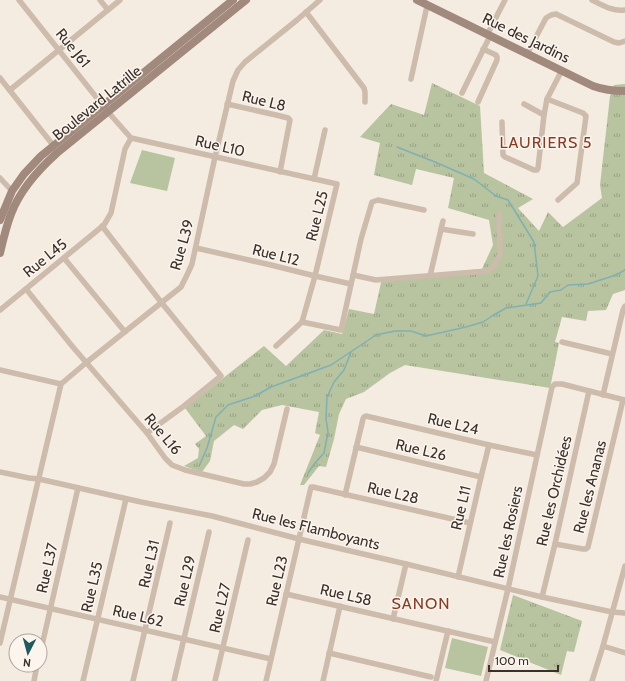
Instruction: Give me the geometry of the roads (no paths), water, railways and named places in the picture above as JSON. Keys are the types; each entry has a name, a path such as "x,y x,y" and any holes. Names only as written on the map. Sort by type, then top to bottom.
{"main road":[{"name":"Boulevard Latrille","path":"0,253 6,227 19,196 40,169 106,108 233,0"},
{"name":"Boulevard Latrille","path":"0,220 12,191 34,163 53,145 106,108 246,0"},
{"name":"Rue des Jardins","path":"417,0 528,54 561,72 604,90 625,91"}],"street":[{"name":"Rue J61","path":"19,0 106,108"},
{"path":"100,0 108,10"},
{"path":"10,90 120,0"},
{"name":"Rue L39","path":"61,384 181,287 190,270 196,248 233,80 238,70 245,62 320,0"},
{"path":"462,93 505,0"},
{"path":"592,0 614,10 625,10"},
{"path":"411,79 427,6"},
{"path":"306,12 364,88 365,102"},
{"path":"528,54 546,18 556,14 614,42 620,43 625,41"},
{"path":"478,102 497,60 496,55 483,49"},
{"path":"502,122 503,155 505,158 536,170 538,168 547,99 561,72"},
{"path":"0,78 53,145"},
{"path":"547,99 583,113 586,116 576,183 558,200"},
{"name":"Rue L8","path":"227,104 288,118 290,120 280,172"},
{"path":"524,104 544,115"},
{"path":"106,108 131,138 125,149 111,213 103,225 161,302 221,376 147,433"},
{"path":"314,179 325,130"},
{"name":"Rue L10","path":"131,138 337,184"},
{"path":"0,178 12,191"},
{"name":"Rue L25","path":"302,322 315,276 337,184"},
{"path":"276,346 302,322 341,330 361,239 372,202 378,200 424,210"},
{"path":"353,275 376,280 488,271 494,266 500,255 499,214"},
{"path":"430,276 443,220"},
{"name":"Rue L45","path":"0,310 103,225"},
{"path":"441,229 473,234"},
{"name":"Rue L12","path":"196,248 351,284"},
{"path":"64,258 125,332"},
{"name":"Rue L16","path":"26,289 147,433 165,458 172,464 185,470 244,484 257,482 264,478 270,472 274,464 287,409"},
{"path":"603,395 625,306"},
{"path":"562,342 612,354"},
{"path":"0,370 61,384 0,644"},
{"name":"Rue les Rosiers","path":"486,681 508,589 552,388 554,385 558,384 589,391"},
{"path":"589,391 624,400"},
{"name":"Rue les Orchidées","path":"542,597 589,391"},
{"name":"Rue les Ananas","path":"555,544 583,549 588,547 624,400"},
{"name":"Rue L24","path":"356,447 364,417 366,416 537,455"},
{"name":"Rue L11","path":"458,577 489,444"},
{"path":"345,495 356,447"},
{"name":"Rue L26","path":"356,447 481,477"},
{"name":"Rue les Flamboyants","path":"0,472 212,516 299,539 542,597 612,612 625,613"},
{"name":"Rue L28","path":"311,487 470,523"},
{"name":"Rue L23","path":"266,681 311,487"},
{"name":"Rue L37","path":"45,633 78,488"},
{"name":"Rue L35","path":"83,681 126,499"},
{"name":"Rue L31","path":"133,681 170,523"},
{"name":"Rue L29","path":"174,681 209,532"},
{"name":"Rue L27","path":"216,681 248,540"},
{"path":"394,618 406,564"},
{"path":"592,681 625,566"},
{"name":"Rue L58","path":"286,594 495,642"},
{"name":"Rue L62","path":"0,597 271,659"},
{"path":"323,681 332,654 340,606"},
{"path":"436,681 448,631"},
{"path":"603,646 625,653"},
{"path":"332,654 431,677"}],"waterway":[{"path":"397,147 474,179 496,196 508,200 534,242 538,276 526,304"},
{"path":"200,464 207,448 216,417 228,405 255,396 271,387 331,365 376,335 395,331 411,331 426,336 466,327 483,322 506,308 541,303 550,292 561,290 568,285 588,284 616,275 625,270"},
{"path":"308,473 324,453 328,432 326,419 327,397 334,382 344,370 351,352"}],"district":[{"name":"LAURIERS 5","path":"546,142"},
{"name":"SANON","path":"421,603"}]}
